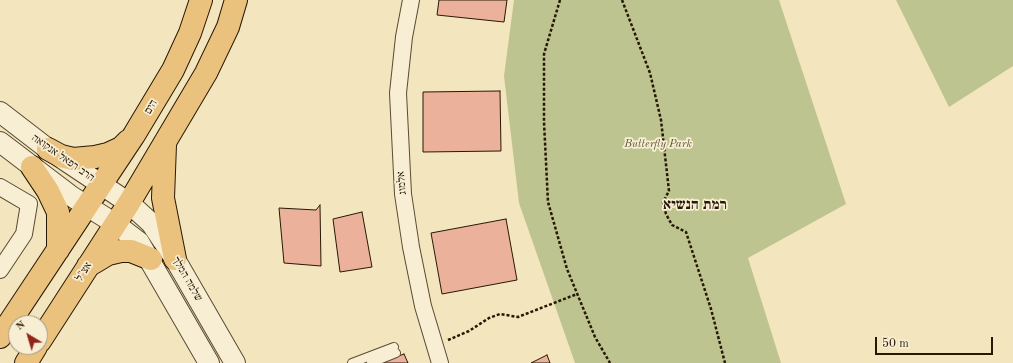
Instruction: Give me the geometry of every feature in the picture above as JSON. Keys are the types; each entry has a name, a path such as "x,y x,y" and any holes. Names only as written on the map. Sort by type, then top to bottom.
{"main road":[{"name":"הים","path":"87,206 134,135 173,70 190,33 201,0"},
{"path":"129,202 206,73 228,27 236,0"},
{"path":"48,149 61,156 73,159 95,157 108,154 121,148 134,135"},
{"path":"166,142 163,198 176,258"},
{"path":"32,166 48,191 58,212 58,250"},
{"name":"אצ\"ל","path":"48,328 114,223 129,202"},
{"path":"0,337 87,206"},
{"path":"87,267 102,258 121,251 131,251 151,259"}],"street":[{"name":"אלמוג","path":"411,0 404,37 398,93 400,157 403,194 411,247 423,306 440,363"},
{"name":"הרב רפאל אנקואה","path":"0,112 48,149 129,202"},
{"path":"0,142 87,206 114,223"},
{"path":"0,187 29,204 24,234 0,270"},
{"name":"שלמה המלך","path":"129,202 151,223 176,258 235,363"},
{"name":"שלמה המלך","path":"114,223 133,236 151,259 209,363"}],"lane":[{"path":"352,363 395,350 371,363"}],"path":[{"path":"560,0 544,54 544,122 548,202 567,269 595,337 610,363"},
{"path":"622,0 650,73 661,120 669,191 663,202 666,214 672,225 686,232 711,309 725,363"},
{"path":"434,346 469,331 489,318 500,314 518,317 577,294"}],"green space":[{"name":"Butterfly Park","path":"514,0 779,0 846,204 748,258 781,363 575,363 519,203 504,76"},
{"path":"896,0 1013,0 1013,66 949,107"}],"building":[{"path":"439,0 507,0 504,22 437,15"},
{"path":"500,91 501,151 423,152 423,92"},
{"path":"320,205 321,266 284,263 279,208 316,210"},
{"path":"362,212 372,267 340,272 333,219"},
{"path":"506,219 517,280 442,294 431,233"},
{"path":"404,354 408,363 380,363"},
{"path":"547,355 550,363 531,363"}],"district":[{"name":"רמת הנשיא","path":"695,205"}]}
